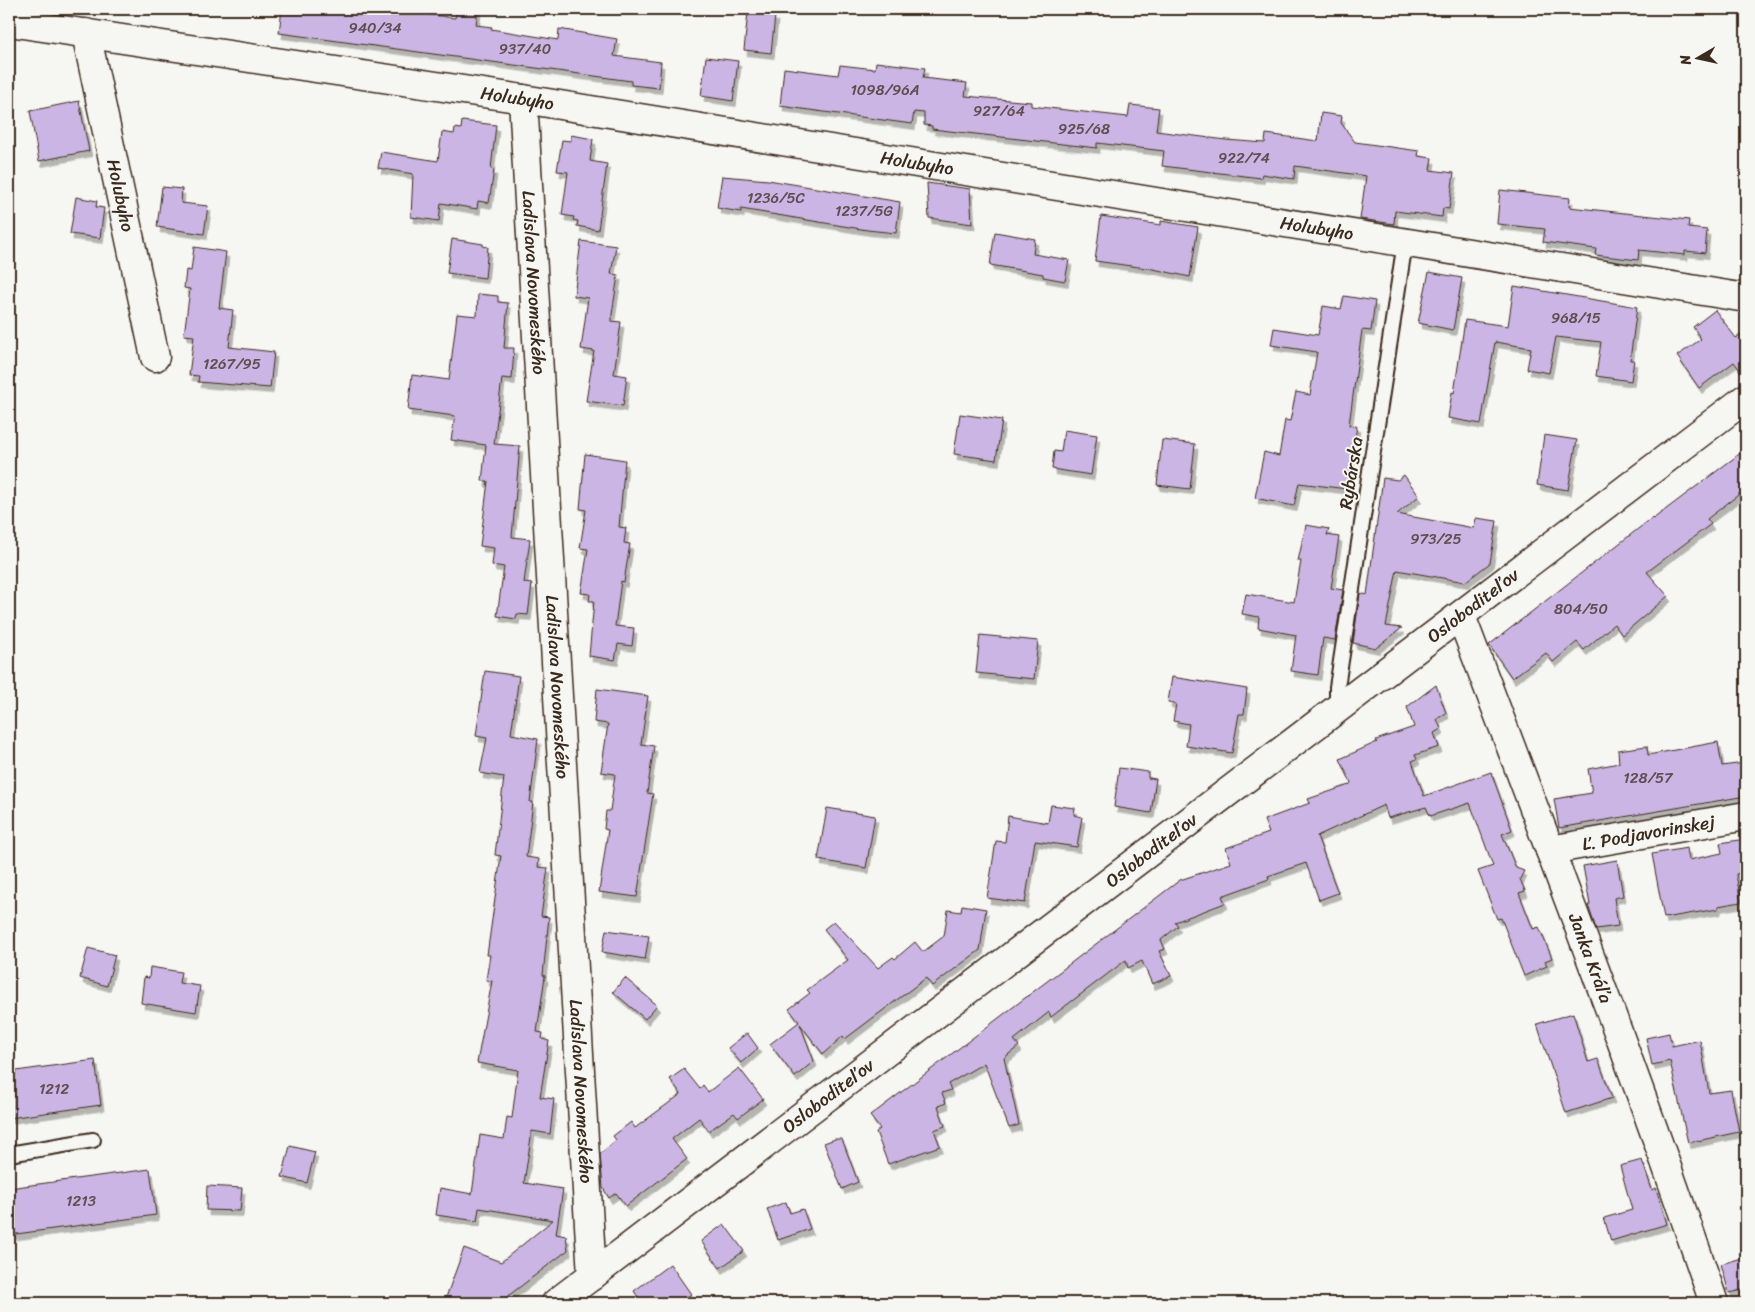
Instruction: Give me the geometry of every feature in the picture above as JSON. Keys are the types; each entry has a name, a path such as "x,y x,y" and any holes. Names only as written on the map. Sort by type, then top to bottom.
{"street":[{"name":"Holubyho","path":"9,22 523,99 1746,298"},
{"name":"Holubyho","path":"86,33 155,357"},
{"name":"Ladislava Novomeského","path":"523,99 592,1276"},
{"name":"Osloboditeľov","path":"556,1303 1746,398"},
{"name":"Janka Kráľa","path":"1461,616 1550,850 1684,1214 1714,1303"},
{"name":"Ľ. Podjavorinskej","path":"1550,850 1746,816"}],"lane":[{"name":"Rybárska","path":"1337,709 1336,688 1406,242"},
{"path":"9,1154 93,1140"}],"building":[{"path":"282,9 418,9 418,13 455,18 457,9 478,9 476,25 492,27 491,29 558,40 559,29 617,39 614,56 661,62 659,88 631,85 631,81 279,33"},
{"path":"748,12 775,16 771,53 744,50"},
{"path":"706,57 738,61 733,101 701,96"},
{"path":"876,62 925,68 923,78 967,83 965,96 1031,102 1031,106 1128,117 1130,105 1159,108 1156,131 1226,140 1265,143 1266,134 1318,141 1321,113 1342,116 1341,123 1355,142 1419,151 1418,156 1432,158 1430,170 1454,173 1449,209 1443,208 1442,217 1395,211 1394,224 1360,219 1366,176 1295,166 1294,179 1262,174 1261,178 1162,166 1164,151 1097,143 1097,148 932,129 932,126 924,125 924,113 914,112 912,124 780,106 784,68 838,75 840,65 875,69"},
{"path":"79,101 89,151 39,161 30,111"},
{"path":"462,121 496,125 491,169 494,170 489,203 478,201 477,209 441,203 439,221 411,217 413,174 378,168 381,152 438,161 442,132 454,134 455,128 461,129"},
{"path":"571,135 593,139 590,161 607,164 598,230 577,226 578,221 573,220 574,217 562,215 568,172 557,171 562,140 571,141"},
{"path":"722,176 768,180 900,202 896,233 741,209 741,212 717,208"},
{"path":"927,183 970,189 972,224 929,218"},
{"path":"162,187 182,189 181,203 208,206 204,234 157,227"},
{"path":"1500,190 1570,198 1569,207 1689,220 1688,228 1707,230 1705,253 1685,251 1685,255 1639,250 1638,260 1595,255 1596,249 1543,242 1545,229 1497,224"},
{"path":"76,197 97,201 96,207 104,208 100,238 70,234"},
{"path":"1101,216 1161,225 1161,221 1198,227 1190,277 1153,269 1095,261"},
{"path":"995,232 1035,239 1033,254 1069,260 1065,281 1043,277 1043,274 990,265"},
{"path":"452,239 483,244 483,246 488,247 485,278 447,273"},
{"path":"581,241 616,246 611,274 618,275 611,321 621,322 614,374 627,376 623,406 586,401 594,351 581,349 588,298 574,296"},
{"path":"194,247 226,252 219,308 233,310 229,347 274,352 270,388 198,382 199,376 189,375 194,336 184,335 190,289 184,288 186,270 191,271"},
{"path":"1429,272 1462,278 1453,330 1418,323"},
{"path":"1514,286 1637,307 1630,360 1634,360 1631,381 1596,376 1601,342 1556,337 1549,373 1527,369 1531,348 1495,342 1481,424 1448,418 1452,392 1454,393 1465,320 1508,326"},
{"path":"478,294 498,296 498,302 508,303 504,348 514,348 512,379 502,378 494,444 520,446 512,537 530,539 524,583 532,584 528,615 517,614 516,619 497,616 504,567 492,565 494,548 480,546 488,481 482,481 486,445 451,440 455,416 408,410 412,375 449,380 457,314 477,316"},
{"path":"1344,296 1375,301 1371,331 1362,330 1349,425 1357,426 1347,489 1299,483 1294,506 1255,498 1264,452 1279,456 1285,420 1290,421 1296,392 1310,395 1317,352 1271,345 1274,328 1318,335 1323,306 1341,309"},
{"path":"1715,310 1736,338 1746,331 1746,378 1734,362 1699,388 1677,356 1701,339 1693,327"},
{"path":"960,414 1002,420 996,460 954,454"},
{"path":"1064,430 1097,435 1091,475 1052,469 1054,451 1061,452"},
{"path":"1544,435 1577,440 1568,490 1537,485"},
{"path":"1162,440 1195,444 1190,489 1157,485"},
{"path":"1746,449 1746,489 1707,519 1711,524 1647,572 1668,596 1622,635 1614,624 1584,650 1577,642 1553,662 1546,653 1512,678 1489,645 1652,518"},
{"path":"585,454 625,460 619,527 626,528 624,543 630,544 624,582 621,581 615,626 634,628 632,646 618,644 615,660 589,656 594,601 589,601 590,594 581,593 588,549 580,548 586,510 580,509"},
{"path":"1404,475 1419,496 1397,514 1474,528 1476,518 1497,521 1490,563 1465,582 1397,570 1386,626 1402,628 1376,648 1353,643 1360,593 1367,595 1383,478 1398,480"},
{"path":"1306,525 1329,529 1327,535 1339,537 1331,588 1343,590 1335,640 1323,638 1318,675 1291,671 1296,635 1258,628 1259,617 1242,614 1246,594 1294,602 1301,561 1298,561"},
{"path":"980,635 1038,641 1034,679 976,673"},
{"path":"485,671 519,676 511,734 538,739 530,802 533,802 526,857 539,859 538,867 548,868 541,916 549,917 543,975 545,976 537,1032 543,1033 542,1039 549,1041 540,1097 554,1099 550,1134 532,1131 524,1183 563,1189 556,1234 566,1236 568,1250 499,1303 444,1303 464,1248 501,1262 553,1220 479,1208 477,1221 436,1215 440,1188 472,1194 480,1135 504,1139 507,1117 512,1118 518,1070 477,1063 492,981 486,980 490,955 487,955 501,856 495,855 504,777 480,773 487,738 476,736"},
{"path":"1172,677 1247,689 1244,714 1239,714 1232,753 1186,746 1189,724 1173,721 1176,704 1168,702"},
{"path":"1436,685 1446,713 1437,719 1441,729 1434,733 1439,747 1415,755 1417,759 1412,761 1424,796 1491,772 1512,830 1502,834 1516,868 1524,871 1520,879 1525,891 1519,893 1533,929 1539,927 1552,958 1545,961 1547,966 1524,976 1501,918 1497,919 1478,871 1493,866 1470,803 1430,816 1426,807 1388,818 1384,805 1317,836 1338,893 1319,900 1306,863 1268,876 1269,879 1222,896 1225,903 1175,922 1178,926 1161,940 1165,949 1159,951 1171,976 1152,984 1142,961 1128,968 1126,960 1051,1017 1049,1012 1014,1040 1019,1046 1004,1058 1019,1125 1009,1128 984,1063 948,1084 951,1090 942,1093 946,1103 938,1106 945,1126 934,1130 940,1146 888,1164 876,1132 880,1129 870,1116 1180,880 1231,863 1226,848 1269,833 1264,820 1310,803 1308,799 1349,785 1351,783 1340,759 1377,742 1376,740 1414,727 1407,707"},
{"path":"597,689 648,696 641,744 654,746 647,793 653,794 637,897 599,892 608,830 604,829 606,811 610,811 615,774 601,772 608,724 594,722"},
{"path":"1718,742 1722,766 1744,763 1746,796 1559,828 1554,799 1592,793 1588,769 1619,763 1618,750 1647,746 1648,755"},
{"path":"1119,768 1148,772 1148,778 1156,779 1151,813 1114,807"},
{"path":"1051,805 1075,808 1074,815 1082,817 1077,847 1035,841 1025,903 987,898 996,841 1005,842 1008,816 1048,823"},
{"path":"827,808 875,816 866,868 818,860"},
{"path":"1746,839 1746,872 1736,874 1741,902 1718,906 1718,909 1664,918 1652,854 1687,848 1689,860 1722,853 1720,843"},
{"path":"1617,860 1623,896 1614,898 1618,926 1596,929 1588,905 1590,905 1583,866"},
{"path":"962,905 986,909 980,950 932,986 926,978 845,1039 843,1036 823,1054 800,1024 814,1061 795,1077 770,1044 799,1022 789,1009 810,993 807,990 848,960 824,929 834,921 878,968 893,957 895,959 915,942 923,952 944,936 948,910 961,912"},
{"path":"606,930 649,936 645,959 602,952"},
{"path":"88,948 115,955 107,986 80,978"},
{"path":"150,967 181,972 179,983 200,986 196,1012 141,1003 144,977 149,978"},
{"path":"625,978 657,1005 645,1019 613,992"},
{"path":"1573,1013 1588,1062 1598,1059 1612,1098 1566,1113 1537,1024"},
{"path":"747,1033 758,1048 741,1063 728,1048"},
{"path":"1669,1033 1672,1046 1700,1040 1709,1093 1731,1090 1739,1132 1688,1143 1670,1061 1652,1065 1646,1038"},
{"path":"95,1060 101,1105 9,1118 9,1072"},
{"path":"739,1068 763,1099 738,1118 734,1113 709,1131 699,1118 672,1139 687,1159 626,1206 616,1193 609,1198 603,1188 600,1154 616,1140 613,1136 631,1122 635,1128 681,1094 670,1079 684,1069 700,1089 703,1085 708,1092"},
{"path":"835,1139 842,1139 858,1182 842,1189 824,1143"},
{"path":"290,1146 315,1152 307,1183 282,1177"},
{"path":"1642,1160 1652,1190 1656,1188 1667,1224 1611,1241 1604,1218 1632,1210 1620,1166"},
{"path":"150,1169 156,1215 9,1235 9,1188"},
{"path":"207,1186 242,1188 240,1211 206,1210"},
{"path":"786,1202 790,1213 803,1209 810,1229 778,1240 767,1209"},
{"path":"724,1224 744,1251 720,1268 701,1241"},
{"path":"1746,1257 1746,1289 1729,1293 1721,1264"},
{"path":"670,1264 691,1294 679,1303 642,1303 634,1291"}]}
